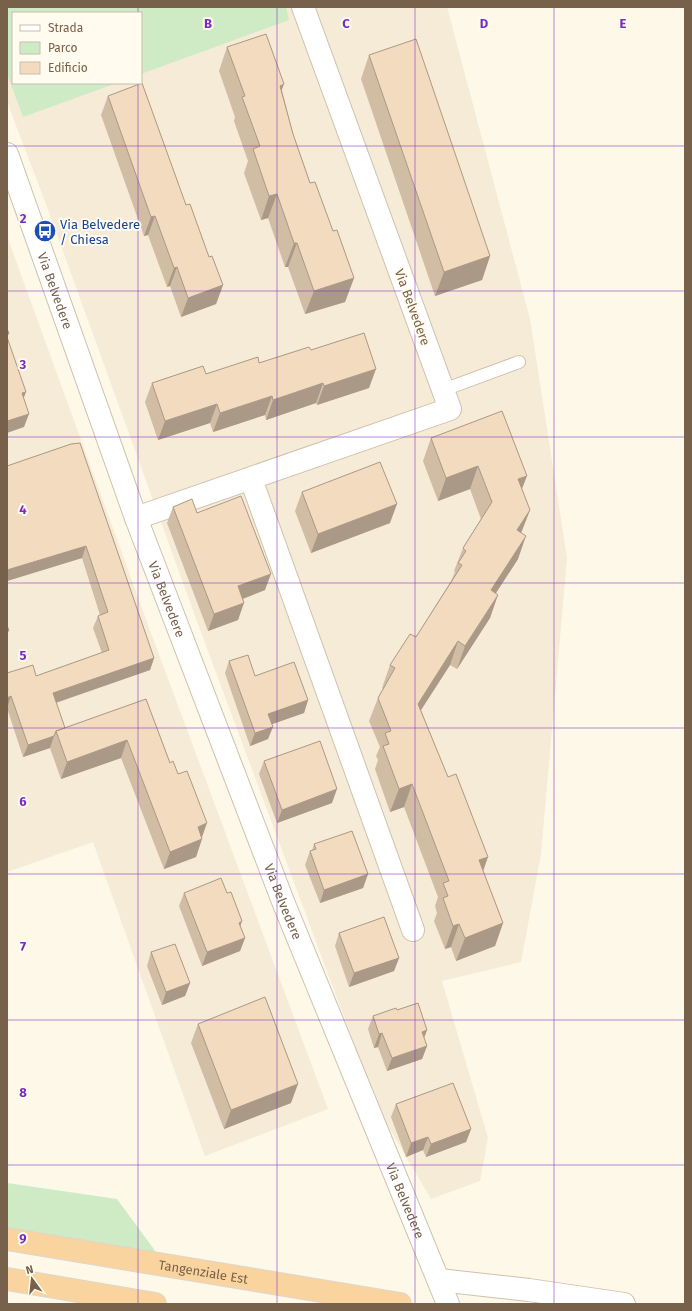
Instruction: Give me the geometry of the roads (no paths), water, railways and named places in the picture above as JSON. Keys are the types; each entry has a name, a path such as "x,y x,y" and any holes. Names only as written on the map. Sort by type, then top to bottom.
{"highway":[{"name":"Tangenziale Est","path":"7,1239 400,1304"},
{"path":"7,1279 156,1304"}],"street":[{"name":"Via Belvedere","path":"136,518 450,409 303,7"},
{"name":"Via Belvedere","path":"7,154 136,518 284,904 448,1304"},
{"path":"251,479 413,930"},
{"path":"439,1280 529,1290 624,1304"}],"lane":[{"path":"443,390 519,362"}],"place":[{"name":"Via Belvedere / Chiesa","path":"45,231"}]}
